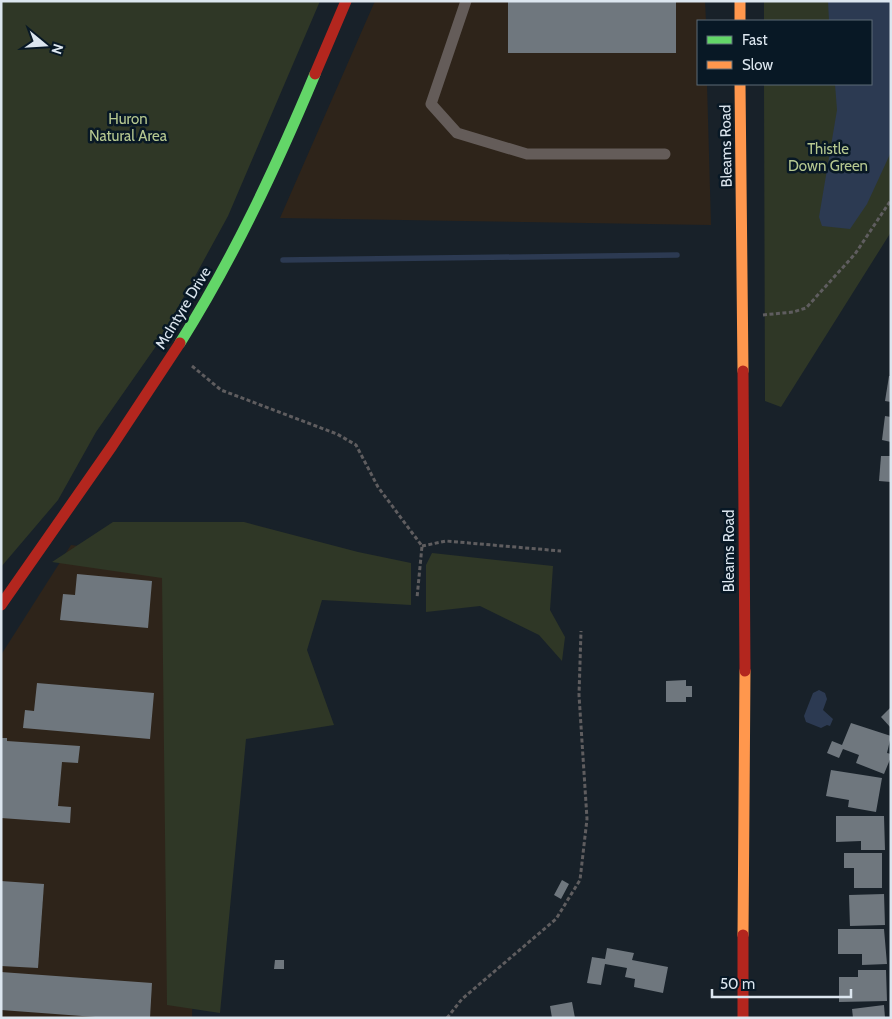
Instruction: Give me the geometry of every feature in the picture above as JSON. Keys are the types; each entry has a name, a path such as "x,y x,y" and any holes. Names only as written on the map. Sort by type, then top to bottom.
{"main road":[{"name":"McIntyre Drive","path":"1,605 158,380 217,282 257,209 346,1"},
{"path":"740,1 740,20"},
{"name":"Bleams Road","path":"740,85 745,646 743,1018"}],"lane":[{"path":"466,1 431,104 457,133 527,154 665,154"}],"path":[{"path":"743,316 794,312 806,308 855,254 891,200"},
{"path":"175,351 221,390 337,434 356,445 378,488 422,546 417,598"},
{"path":"422,546 446,541 561,550"},
{"path":"447,1018 462,999 556,919 580,880 587,819 579,695 582,631"}],"shaded area":[{"path":"375,1 705,1 706,20 697,20 697,85 707,85 711,225 280,218"},
{"path":"71,545 204,562 192,1018 1,1018 1,655"}],"green space":[{"name":"Huron Natural Area","path":"1,1 320,1 228,216 159,342 96,432 58,500 1,567"},
{"name":"Thistle Down Green","path":"764,1 891,1 891,232 781,407 765,401 764,85 872,85 872,20 764,20"},
{"path":"113,522 244,522 358,552 411,563 411,605 322,600 307,650 334,725 246,739 220,1013 167,1005 162,578 52,562"},
{"path":"432,553 553,566 550,610 565,637 562,661 539,635 480,606 426,612 426,565"}],"water":[{"path":"828,1 891,1 891,152 867,204 850,229 822,226 819,217 837,110 835,85 872,85 872,20 829,20"},
{"path":"819,690 825,693 827,699 823,710 833,719 830,726 827,725 821,728 806,722 804,716 813,693"}],"building":[{"path":"508,1 676,1 676,53 508,53"},
{"path":"889,376 891,376 891,402 885,401"},
{"path":"885,416 891,417 891,442 882,440"},
{"path":"881,456 891,456 891,482 879,481"},
{"path":"77,574 152,581 148,628 60,620 63,594 75,595"},
{"path":"686,680 686,686 692,686 692,697 686,697 686,702 666,702 666,681"},
{"path":"37,683 154,693 150,739 23,728 25,710 34,711"},
{"path":"891,707 891,728 881,717"},
{"path":"851,723 891,736 887,753 891,754 891,757 884,774 856,763 859,755 843,749 839,758 827,753 832,741 842,745"},
{"path":"1,738 7,738 7,741 80,746 78,763 62,762 58,806 71,807 70,823 1,818"},
{"path":"831,770 882,778 876,812 848,807 849,800 826,796"},
{"path":"836,816 884,816 885,850 861,850 861,841 836,842"},
{"path":"844,853 882,853 882,888 854,888 854,868 844,868"},
{"path":"562,880 569,884 561,899 554,895"},
{"path":"1,881 44,884 38,968 1,966"},
{"path":"884,894 885,925 850,926 849,895"},
{"path":"838,929 884,929 887,964 862,965 862,954 838,954"},
{"path":"607,948 634,953 632,960 668,967 663,993 634,987 635,979 625,977 627,968 605,964 601,985 587,983 592,957 605,959"},
{"path":"275,960 284,960 284,969 274,969"},
{"path":"858,970 886,970 887,1001 839,1002 839,977 858,977"},
{"path":"1,972 152,983 150,1018 109,1018 1,1010"},
{"path":"572,1002 575,1018 552,1018 550,1006"},
{"path":"884,1005 885,1018 853,1018 852,1009"}],"waterway":[{"path":"283,260 677,255"}],"traffic: fast":[{"path":"180,343 236,245 285,143 315,74"}],"traffic: slow":[{"path":"740,1 740,20"},
{"path":"740,85 743,371"},
{"path":"743,935 745,671"}],"traffic: jam":[{"path":"315,74 346,1"},
{"path":"1,605 112,446 180,343"},
{"path":"743,371 745,671"},
{"path":"743,935 743,1018"}]}
